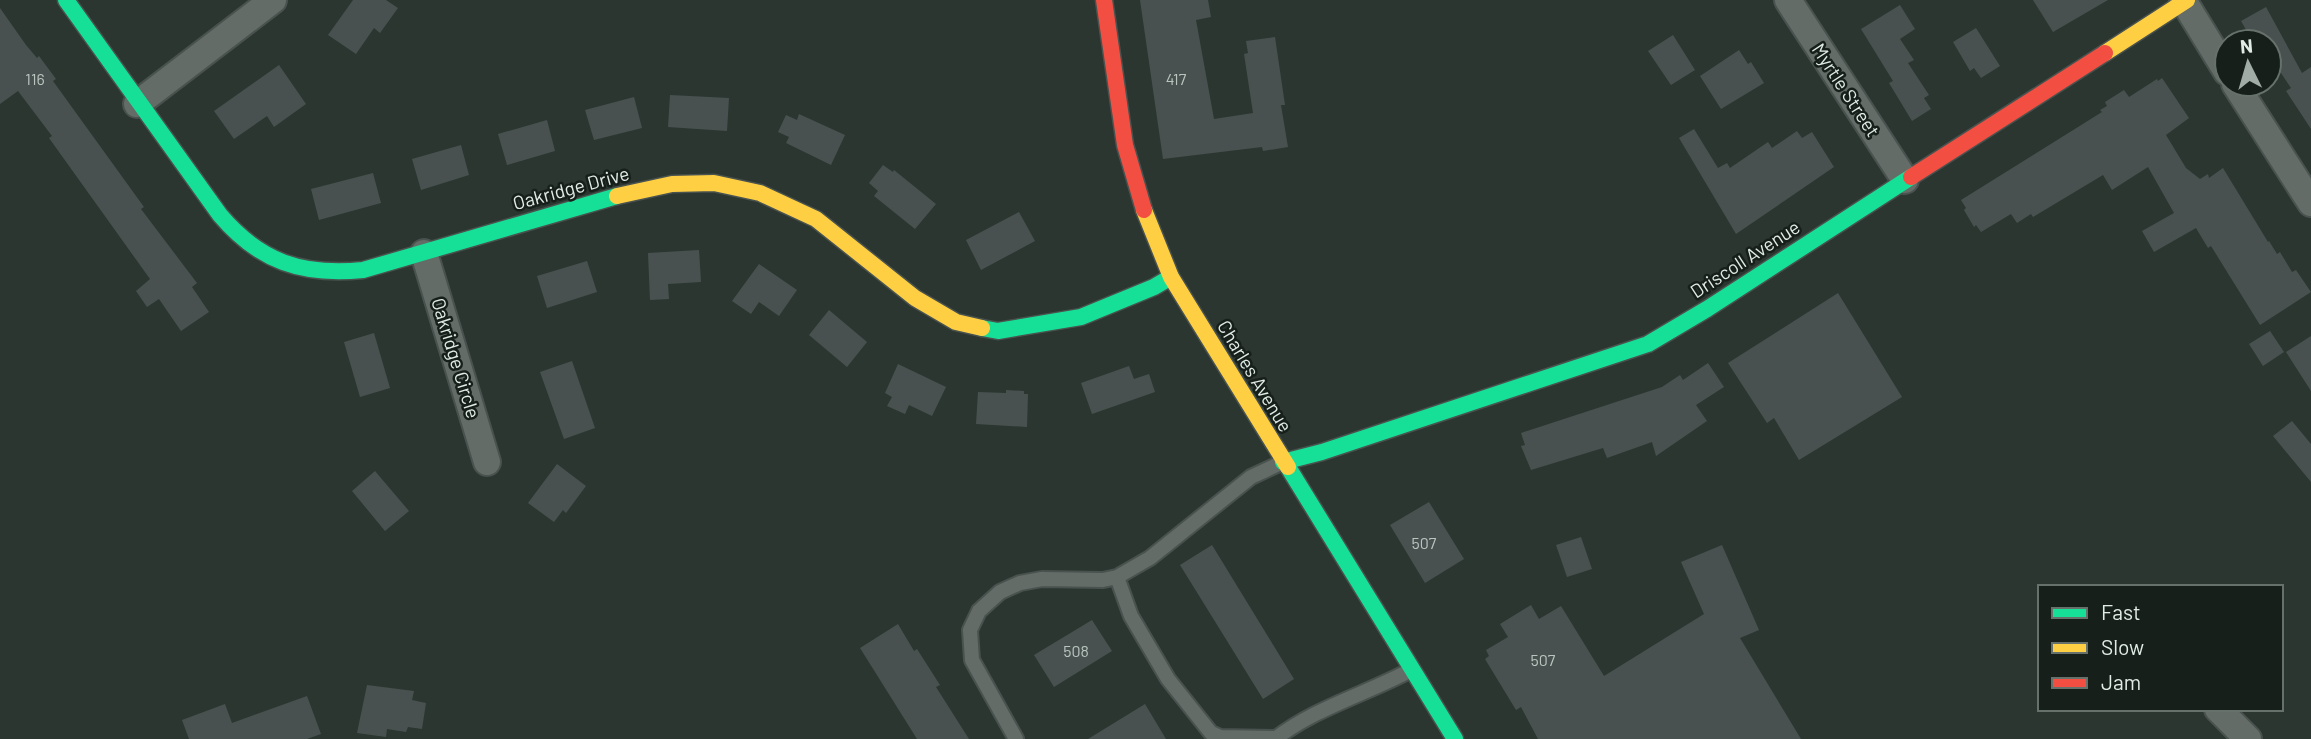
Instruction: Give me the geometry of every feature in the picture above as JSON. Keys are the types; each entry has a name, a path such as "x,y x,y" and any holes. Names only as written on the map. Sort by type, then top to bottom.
{"street":[{"name":"Oakridge Drive","path":"66,0 136,104 225,221 260,252 308,272 337,274 363,270 595,201 672,184 714,183 760,193 816,219 915,298 956,322 998,331 1081,317 1154,287 1171,277"},
{"path":"136,104 273,0"},
{"name":"Charles Avenue","path":"1104,0 1125,145 1148,225 1171,277 1455,739"},
{"name":"Myrtle Street","path":"1788,0 1905,180"},
{"path":"2185,1 2213,48"},
{"name":"Driscoll Avenue","path":"1283,462 1385,432 1648,344 1707,309 2185,1"},
{"path":"2244,98 2311,203"},
{"name":"Oakridge Circle","path":"424,253 487,462"},
{"path":"2220,711 2248,739"}],"lane":[{"path":"1016,739 972,660 970,630 979,611 1000,592 1020,583 1042,579 1102,580 1117,577 1150,558 1251,477 1283,462"},
{"path":"1117,577 1131,616 1168,679 1211,733 1220,737 1276,738 1304,719 1412,670"}],"building":[{"path":"353,0 386,0 398,8 380,33 374,28 356,54 328,35"},
{"path":"1140,0 1208,0 1211,17 1196,20 1214,119 1253,113 1244,54 1248,53 1246,41 1275,37 1288,147 1263,151 1262,147 1163,159"},
{"path":"2033,0 2108,0 2053,32"},
{"path":"1900,5 1915,29 1900,39 1914,60 1908,63 1929,95 1924,98 1931,109 1912,121 1889,83 1893,81 1861,29"},
{"path":"2266,7 2277,28 2245,28 2241,21"},
{"path":"0,8 26,45 37,58 39,56 56,79 53,81 144,207 141,209 197,283 192,287 209,312 181,331 159,299 147,307 136,291 150,279 18,91 0,104"},
{"path":"1976,28 2000,66 1981,78 1974,68 1970,71 1953,42"},
{"path":"1673,35 1695,70 1671,85 1648,51"},
{"path":"2283,38 2302,73 2311,67 2311,129 2286,91 2291,88 2283,76"},
{"path":"1739,50 1748,64 1751,62 1764,83 1721,109 1700,76"},
{"path":"279,65 306,104 274,127 267,116 234,139 214,111"},
{"path":"2162,78 2189,118 2166,135 2186,168 2200,179 2208,174 2209,178 2223,168 2268,242 2277,254 2280,252 2292,272 2296,270 2311,292 2260,325 2211,246 2208,248 2196,228 2154,252 2142,231 2174,213 2148,167 2112,190 2103,175 2033,217 2031,214 2017,223 2011,214 1981,232 1976,225 1974,227 1964,210 1966,208 1961,200 2102,112 2100,110 2107,106 2105,102 2124,90 2129,97"},
{"path":"670,95 729,98 727,131 668,127"},
{"path":"634,97 642,128 594,140 585,110"},
{"path":"799,114 845,135 831,165 786,143 789,137 778,132 786,115 797,120"},
{"path":"547,120 555,151 507,165 498,134"},
{"path":"1694,129 1718,168 1727,163 1730,168 1768,142 1772,148 1797,131 1802,138 1812,132 1834,167 1736,234 1679,138"},
{"path":"461,145 469,175 421,190 412,159"},
{"path":"883,165 893,172 894,170 936,204 915,229 874,196 878,191 869,183"},
{"path":"373,173 381,203 319,220 311,189"},
{"path":"1019,212 1035,241 981,270 966,240"},
{"path":"699,250 701,282 668,284 669,299 650,300 648,253"},
{"path":"587,261 597,292 547,308 537,276"},
{"path":"759,264 797,290 779,316 759,302 751,314 732,301"},
{"path":"1838,293 1902,397 1799,460 1774,418 1767,423 1728,363"},
{"path":"829,310 867,342 847,367 809,335"},
{"path":"2270,331 2284,352 2263,366 2249,344"},
{"path":"374,333 390,388 360,397 344,342"},
{"path":"2311,336 2311,391 2286,352"},
{"path":"572,361 595,428 564,439 540,372"},
{"path":"1708,363 1724,387 1696,405 1707,421 1656,456 1652,442 1607,458 1603,448 1531,470 1521,446 1525,445 1521,433 1662,387 1680,375 1683,380"},
{"path":"898,364 946,387 932,416 909,405 905,414 887,406 892,397 885,393"},
{"path":"1129,366 1134,379 1149,374 1155,392 1092,414 1081,383"},
{"path":"1006,390 1024,391 1024,394 1028,394 1027,427 976,424 978,392 1006,393"},
{"path":"2292,421 2311,444 2311,482 2273,436"},
{"path":"557,464 586,486 566,513 563,510 554,522 528,503"},
{"path":"375,471 409,511 385,531 352,491"},
{"path":"1429,502 1464,559 1425,583 1390,525"},
{"path":"1581,537 1592,569 1567,577 1556,545"},
{"path":"1212,545 1294,679 1263,699 1180,565"},
{"path":"1722,545 1759,630 1740,638 1801,739 1538,739 1521,707 1516,710 1485,659 1489,656 1486,650 1508,637 1500,624 1531,605 1539,619 1561,606 1604,676 1704,614 1681,562"},
{"path":"1092,620 1112,651 1054,687 1034,655"},
{"path":"898,624 914,651 917,649 940,685 936,687 969,739 917,739 860,648"},
{"path":"367,685 414,691 412,700 426,703 422,729 408,727 406,732 387,729 386,737 357,733"},
{"path":"307,696 321,734 307,739 189,739 182,720 225,704 232,723"},
{"path":"1145,704 1166,739 1088,739"}],"traffic: fast":[{"path":"66,0 220,215 251,244 284,262 321,271 363,270 617,196"},
{"path":"1283,462 1322,452 1648,344 1911,177"},
{"path":"982,328 998,331 1081,317 1154,287 1171,277"},
{"path":"1288,467 1455,739"}],"traffic: slow":[{"path":"2105,53 2187,0"},
{"path":"617,196 672,184 714,183 760,193 816,219 915,298 956,322 982,328"},
{"path":"1144,210 1171,277 1288,467"}],"traffic: jam":[{"path":"1104,0 1125,145 1144,210"},
{"path":"1911,177 2105,53"}]}
